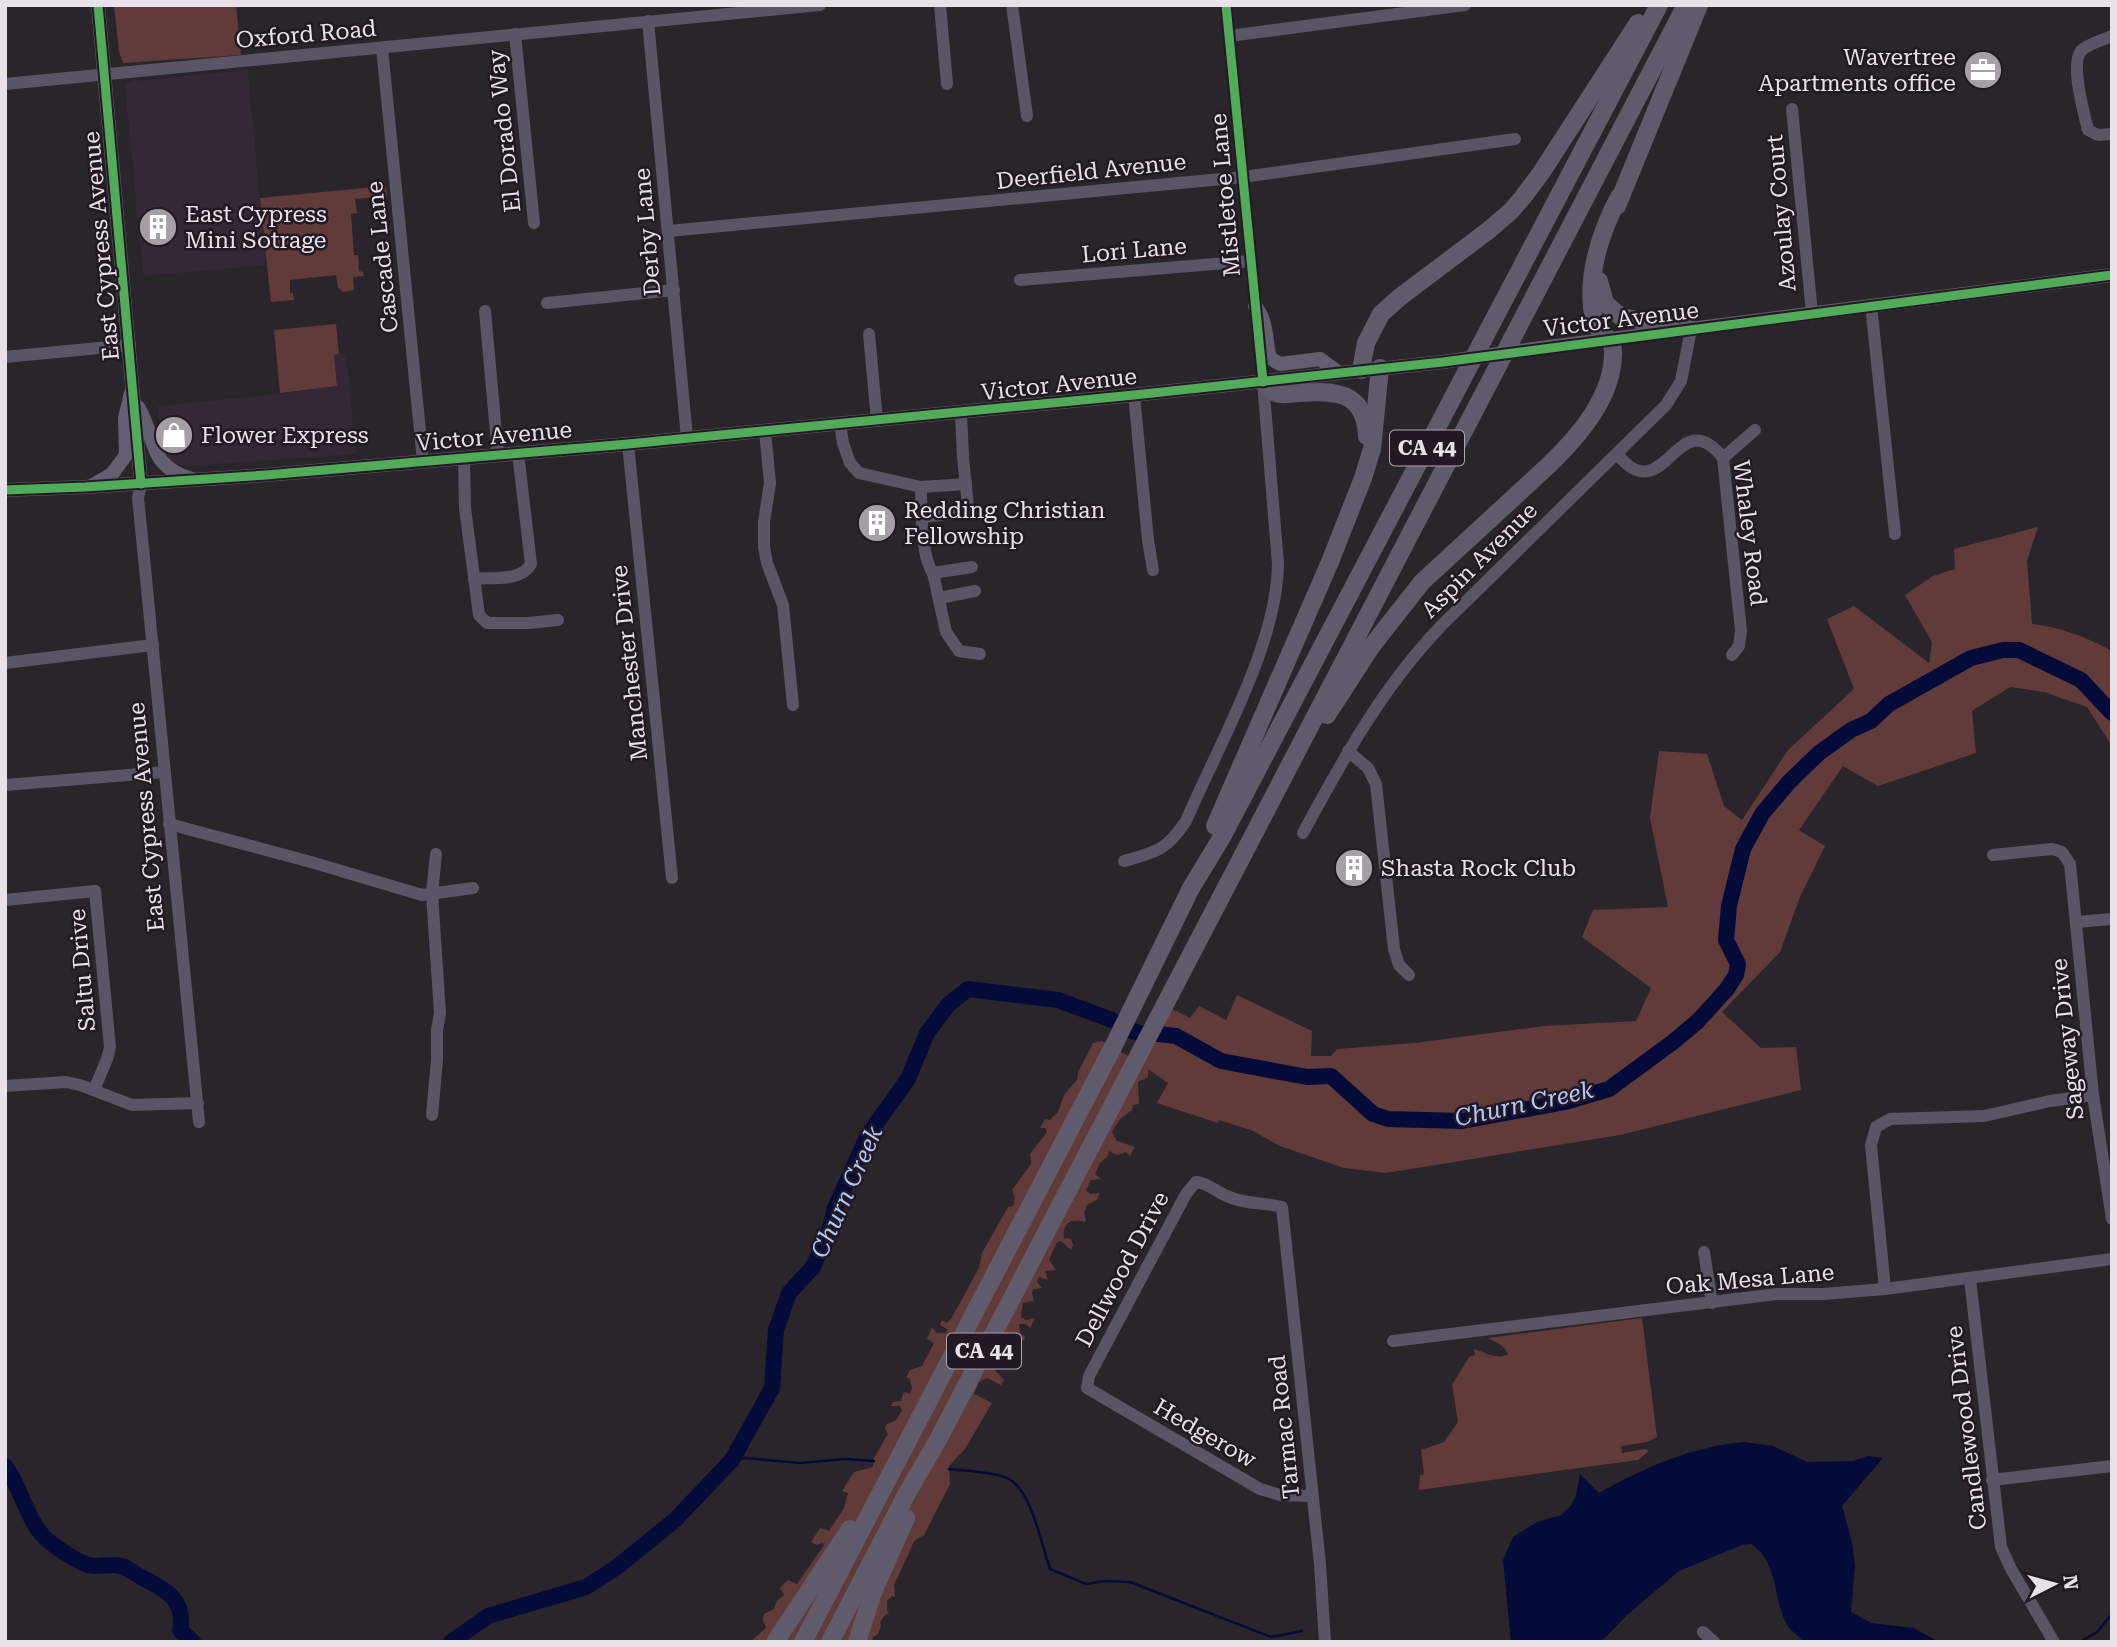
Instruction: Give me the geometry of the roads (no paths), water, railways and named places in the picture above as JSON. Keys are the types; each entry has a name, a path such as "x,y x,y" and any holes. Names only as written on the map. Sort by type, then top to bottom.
{"highway":[{"path":"1361,370 1366,343 1381,314 1489,230 1523,197 1649,5"},
{"name":"CA 44","path":"803,1642 1113,1047 1191,888 1222,838 1659,5"},
{"name":"CA 44","path":"830,1642 1686,5"},
{"path":"1287,770 1303,752 1371,647 1415,591 1439,565 1549,465 1576,438 1589,419 1605,389 1614,351 1609,340 1594,323 1593,285 1600,244 1608,217 1619,197 1699,5"},
{"path":"1619,197 1601,266 1599,286 1605,303 1621,317 1690,329"},
{"path":"1191,888 1196,867 1245,760 1363,478 1372,449 1380,368"},
{"path":"1264,382 1276,393 1331,391 1357,405 1366,423 1363,478"},
{"path":"857,1642 873,1592 916,1497 939,1438"},
{"path":"775,1642 889,1475"}],"main road":[{"name":"East Cypress Avenue","path":"98,5 136,403 141,484"},
{"name":"Victor Avenue","path":"5,490 141,484 498,455 1134,396 1443,362 2112,275"},
{"path":"1255,306 1264,321 1270,358 1280,363 1320,359 1339,373"},
{"path":"85,487 112,474 127,455 125,418 134,385"},
{"path":"136,403 147,422 151,442 160,459 175,471 197,480"}],"street":[{"name":"Derby Lane","path":"659,5 654,21 687,438"},
{"name":"Oxford Road","path":"5,84 654,21 727,10 820,5"},
{"path":"940,5 947,84"},
{"path":"1012,5 1027,116"},
{"name":"Mistletoe Lane","path":"1124,861 1164,848 1186,821 1256,661 1278,588 1264,382 1226,5"},
{"path":"1229,36 1465,5"},
{"name":"El Dorado Way","path":"515,34 534,223"},
{"path":"2112,36 2082,50 2077,59 2081,103 2088,130 2098,135 2112,134"},
{"name":"Cascade Lane","path":"382,48 423,461"},
{"name":"Azoulay Court","path":"1792,108 1812,313"},
{"name":"Deerfield Avenue","path":"669,231 1243,177 1515,139"},
{"name":"Lori Lane","path":"1020,280 1251,261"},
{"path":"547,303 674,290"},
{"path":"1871,305 1895,534"},
{"path":"485,311 498,455"},
{"name":"Aspin Avenue","path":"1303,833 1376,706 1437,631 1666,405 1679,388 1684,373 1690,329"},
{"path":"869,334 877,421"},
{"path":"5,358 130,345"},
{"path":"1134,396 1153,570"},
{"path":"922,517 967,512 961,413"},
{"path":"840,424 850,463 859,473 920,487 966,484"},
{"path":"1723,457 1755,430"},
{"path":"765,431 771,483 764,522 764,547 785,618 793,705"},
{"name":"Whaley Road","path":"1617,454 1631,468 1645,473 1658,468 1678,447 1693,441 1699,440 1713,447 1723,457 1741,631 1740,646 1732,655"},
{"name":"Manchester Drive","path":"628,444 672,878"},
{"path":"474,579 516,576 527,570 531,564 518,453"},
{"path":"464,457 465,508 479,615 486,623 558,620"},
{"name":"East Cypress Avenue","path":"141,484 138,498 200,1122"},
{"path":"920,487 927,565 933,573 946,632 959,651 980,654"},
{"path":"933,573 972,566"},
{"path":"939,598 975,591"},
{"path":"5,663 153,645"},
{"path":"1348,751 1368,768 1376,784 1394,949 1399,965 1409,975"},
{"path":"5,785 165,772"},
{"path":"169,824 422,895 473,888"},
{"name":"Sageway Drive","path":"1993,855 2052,849 2065,855 2070,864 2093,1095 2112,1219"},
{"path":"432,1115 440,1013 432,894 436,854"},
{"name":"Saltu Drive","path":"5,900 95,891 110,1047 94,1090"},
{"path":"2076,922 2112,919"},
{"path":"5,1086 72,1083 132,1105 198,1102"},
{"path":"1885,1289 1871,1145 1873,1132 1879,1123 1904,1117 1984,1116 2050,1101 2093,1095"},
{"name":"Dellwood Drive","path":"1086,1385 1193,1184 1202,1183 1246,1203 1282,1207"},
{"name":"Tarmac Road","path":"1282,1207 1324,1602 1325,1642"},
{"path":"1704,1252 1712,1303"},
{"name":"Oak Mesa Lane","path":"1393,1341 1777,1294 1823,1294 1885,1289 2112,1259"},
{"name":"Candlewood Drive","path":"1970,1279 1992,1480 2004,1555 2054,1642"},
{"name":"Hedgerow","path":"1086,1385 1089,1391 1260,1489 1280,1495 1312,1496"},
{"path":"1992,1480 2112,1466"},
{"path":"1703,1632 1713,1642"}],"waterway":[{"name":"Churn Creek","path":"1158,1034 1176,1036 1221,1061 1307,1077 1331,1076 1373,1114 1388,1119 1462,1121 1565,1102 1609,1089 1698,1021 1736,975 1738,964 1726,940 1729,906 1743,849 1762,814 1789,782 1819,753 1851,730 1871,721 1889,704 1971,658 2003,650 2019,650 2081,680 2112,713"},
{"name":"Churn Creek","path":"451,1642 488,1616 586,1587 617,1567 675,1520 732,1460 772,1388 776,1330 789,1293 813,1267 829,1231 835,1208 868,1135 908,1079 927,1033 949,1004 968,989 1058,1000 1112,1020"},
{"name":"Churn Creek","path":"1129,1030 1140,1033"},
{"path":"732,1460 744,1458 800,1463 845,1459 874,1461"},
{"name":"Churn Creek","path":"5,1466 43,1536 84,1563 92,1566 123,1567 165,1590 180,1610 180,1630 193,1642"},
{"path":"949,1469 996,1475 1017,1485 1030,1506 1050,1569 1086,1584 1130,1582 1271,1637 1302,1631"},
{"path":"2080,1642 2097,1632 2112,1614"}],"place":[{"name":"Wavertree Apartments office","path":"1983,70"},
{"name":"East Cypress Mini Sotrage","path":"158,227"},
{"name":"Flower Express","path":"174,435"},
{"name":"Redding Christian Fellowship","path":"877,523"},
{"name":"Shasta Rock Club","path":"1354,868"}]}
